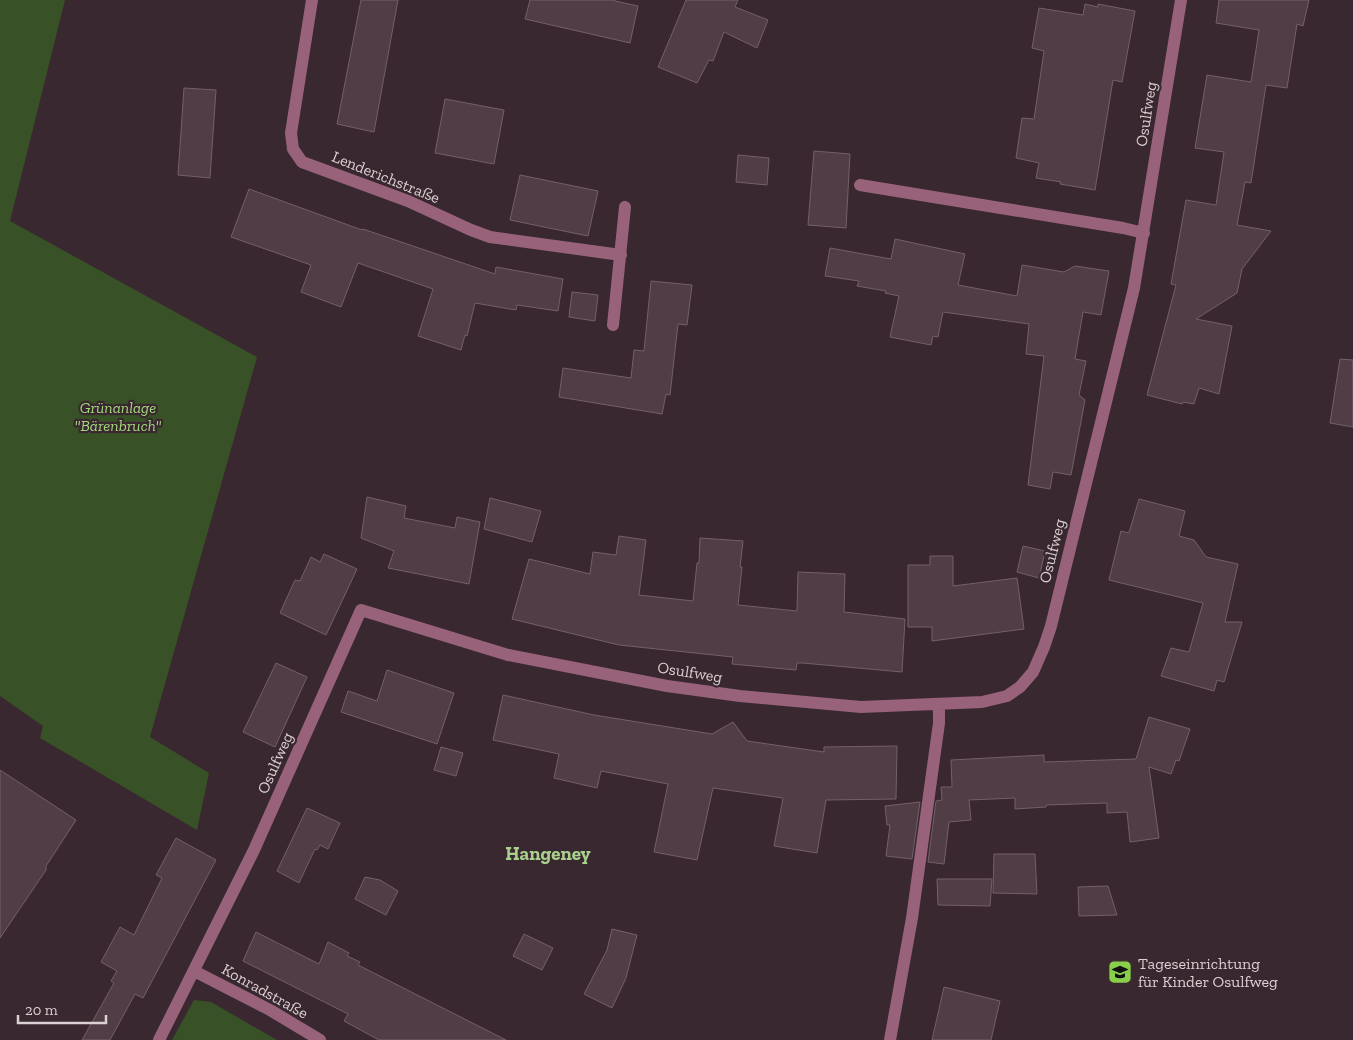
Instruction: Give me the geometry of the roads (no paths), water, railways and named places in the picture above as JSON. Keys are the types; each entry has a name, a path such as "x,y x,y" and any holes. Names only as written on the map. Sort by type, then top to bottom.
{"street":[{"name":"Lenderichstraße","path":"312,0 291,132 293,149 302,162 408,201 490,237 621,255"},
{"name":"Osulfweg","path":"159,1040 254,850 362,610 508,655 666,686 740,696 861,707 982,702 1007,696 1020,687 1033,672 1044,647 1121,344 1144,233 1181,0"},
{"path":"860,185 1144,233"},
{"path":"613,325 625,206"},
{"path":"890,1040 912,918 939,723 939,704"},
{"name":"Konradstraße","path":"194,971 270,1010 320,1040"}],"place":[{"name":"Tageseinrichtung für Kinder Osulfweg","path":"1120,972"}],"district":[{"name":"Hangeney","path":"548,853"}],"park label":[{"name":"Grünanlage \"Bärenbruch\"","path":"118,416"}]}
